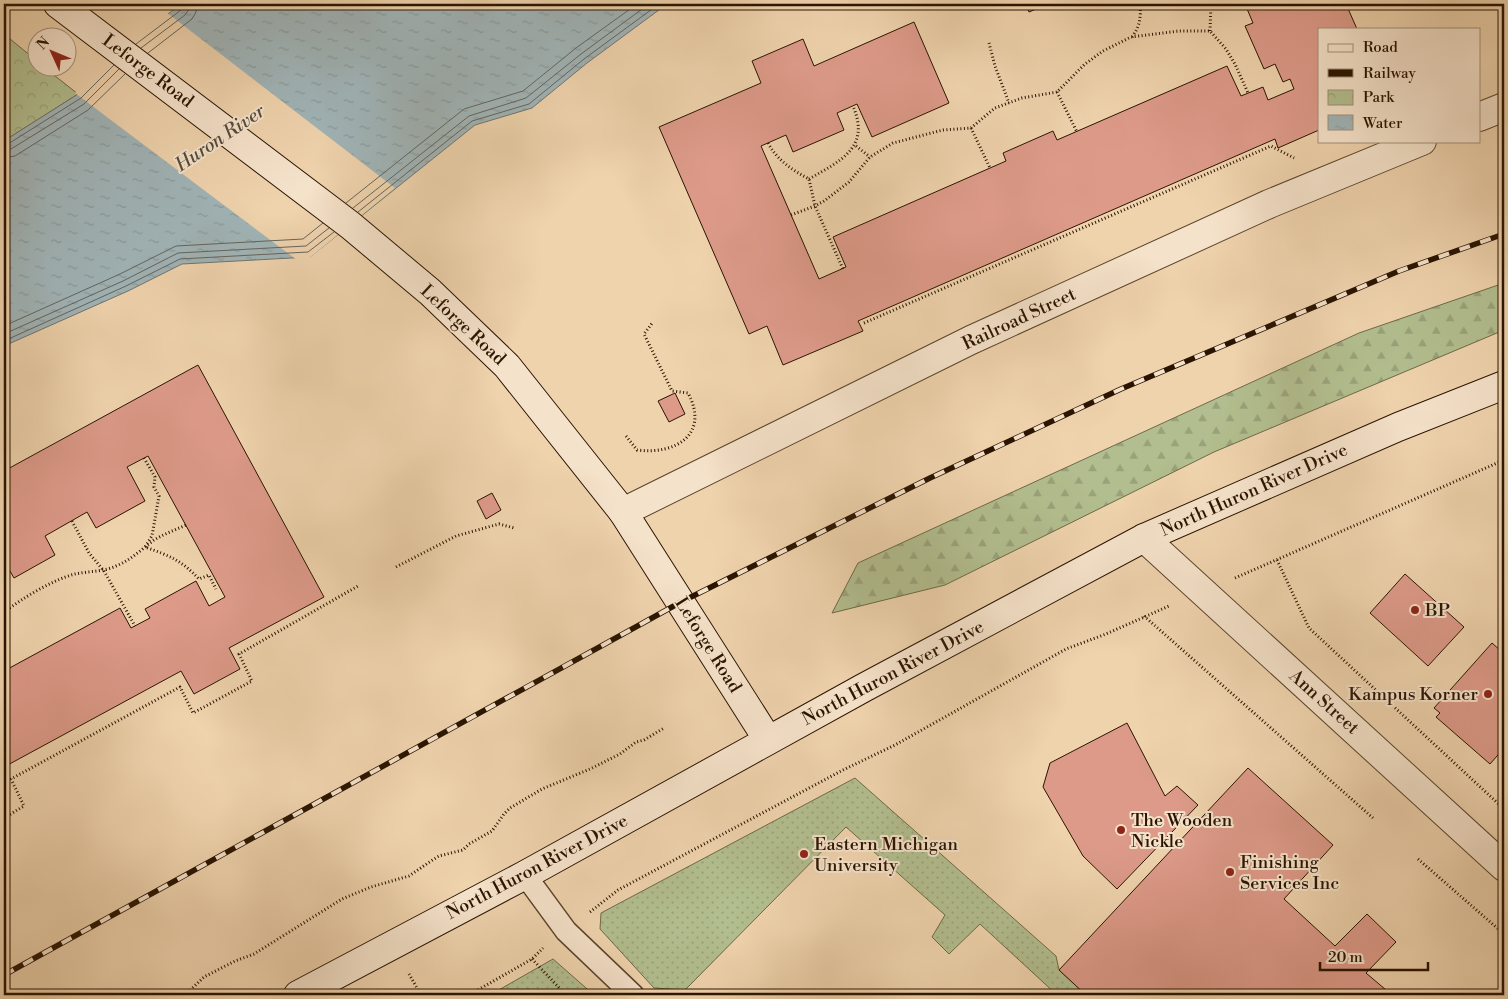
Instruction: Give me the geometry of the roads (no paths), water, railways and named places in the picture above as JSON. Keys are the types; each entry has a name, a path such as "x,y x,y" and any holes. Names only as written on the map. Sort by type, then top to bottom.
{"main road":[{"name":"Leforge Road","path":"61,6 350,225 430,292 507,366 623,512 768,740"},
{"path":"1480,117 1504,107"},
{"name":"Railroad Street","path":"623,512 971,340 1269,204 1420,142"},
{"name":"North Huron River Drive","path":"298,995 525,875 768,740 1144,538 1398,427 1504,385"},
{"name":"Ann Street","path":"1144,538 1504,867"}],"lane":[{"path":"525,875 566,931 633,995"}],"water":[{"name":"Huron River","path":"181,4 667,4 587,63 532,108 475,125 310,257 182,264 128,291 4,346 4,141 78,94 126,46"}],"railway":[{"path":"4,975 681,602 930,478 1121,389 1399,271 1504,234"}],"place":[{"name":"BP","path":"1415,610"},
{"name":"Kampus Korner","path":"1488,694"},
{"name":"The Wooden Nickle","path":"1121,830"},
{"name":"Eastern Michigan University","path":"804,854"},
{"name":"Finishing Services Inc","path":"1230,872"}]}
